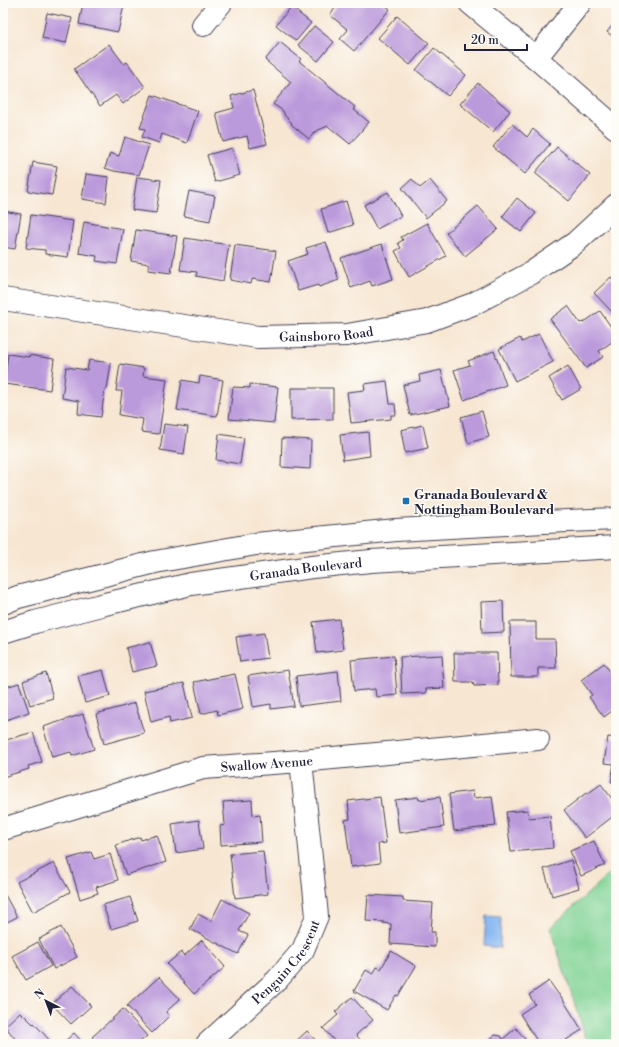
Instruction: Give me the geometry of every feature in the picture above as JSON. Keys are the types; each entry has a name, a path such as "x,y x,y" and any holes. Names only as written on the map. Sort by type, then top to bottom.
{"street":[{"path":"203,25 221,3"},
{"path":"470,3 616,128"},
{"path":"536,58 580,3"},
{"name":"Gainsboro Road","path":"3,299 258,338 347,335 427,322 473,304 531,273 575,243 616,205"},
{"path":"3,603 18,597 155,562 256,544 396,530 616,519"},
{"name":"Granada Boulevard","path":"3,632 105,604 190,584 312,567 371,561 616,547"},
{"name":"Swallow Avenue","path":"3,829 203,768 301,761 538,739"},
{"name":"Penguin Crescent","path":"207,1044 277,980 303,950 317,916 301,761"}],"green space":[{"path":"616,868 616,1044 588,1044 550,928"}],"water":[{"path":"486,916 501,917 500,948 484,946"}],"building":[{"path":"83,3 117,3 124,5 118,32 79,24"},
{"path":"339,3 362,3 364,5 365,3 382,3 390,9 354,51 340,39 348,30 330,15"},
{"path":"291,7 311,23 296,41 276,25"},
{"path":"47,13 72,18 66,43 42,38"},
{"path":"397,16 429,43 410,65 378,38"},
{"path":"616,21 616,39 607,32"},
{"path":"314,26 334,42 318,61 298,45"},
{"path":"280,42 301,59 299,61 355,107 353,109 369,122 350,144 328,126 316,131 309,139 291,124 292,123 285,116 283,111 273,104 291,82 265,60"},
{"path":"109,44 124,64 127,62 145,87 123,104 116,95 100,106 74,69"},
{"path":"434,48 466,75 448,96 416,70"},
{"path":"478,83 510,111 493,132 460,104"},
{"path":"253,90 267,144 250,148 247,136 223,142 216,113 234,108 231,96"},
{"path":"152,95 198,111 187,143 162,134 159,143 142,137 145,129 140,128"},
{"path":"512,124 527,137 533,129 550,144 525,174 493,147"},
{"path":"125,137 149,145 139,175 105,168 110,153 119,156"},
{"path":"557,147 590,175 569,201 535,173"},
{"path":"232,148 240,175 215,182 207,155"},
{"path":"33,162 57,166 52,195 28,191"},
{"path":"86,174 109,177 106,203 82,199"},
{"path":"137,177 161,180 156,213 132,210"},
{"path":"412,179 420,188 430,180 447,201 426,218 402,188"},
{"path":"189,191 215,196 210,221 184,216"},
{"path":"388,192 401,216 377,229 364,205"},
{"path":"517,198 536,213 521,232 502,217"},
{"path":"346,201 353,225 328,233 321,209"},
{"path":"478,206 498,229 465,256 446,233"},
{"path":"3,211 21,214 15,249 3,247"},
{"path":"31,215 73,221 68,257 45,254 45,250 26,248"},
{"path":"84,222 123,229 117,264 96,261 97,256 79,253"},
{"path":"427,223 446,256 409,277 395,251 401,248 398,243 403,240 401,237"},
{"path":"136,230 177,236 171,273 148,270 149,264 131,261"},
{"path":"185,238 229,245 223,281 196,276 197,272 180,270"},
{"path":"326,242 339,280 319,287 318,285 298,291 288,261 308,254 306,248"},
{"path":"382,244 393,279 372,286 370,281 351,288 341,258"},
{"path":"235,245 276,251 271,282 252,279 251,284 230,280"},
{"path":"611,277 616,283 616,308 612,312 594,293"},
{"path":"568,306 580,323 583,323 600,311 616,334 616,339 599,351 603,357 586,368 550,319"},
{"path":"539,334 553,362 515,381 499,349 520,338 522,342"},
{"path":"494,351 506,385 464,400 454,370 470,365 468,361"},
{"path":"8,354 29,357 29,355 54,359 50,390 4,384"},
{"path":"89,360 111,363 101,417 78,414 79,401 62,398 66,367 87,370"},
{"path":"120,364 144,368 143,376 167,379 159,434 141,432 143,419 119,415 122,391 116,391"},
{"path":"568,366 581,389 562,400 549,378"},
{"path":"441,370 450,406 410,415 403,385 420,381 419,375"},
{"path":"200,376 223,380 217,416 177,410 182,380 199,383"},
{"path":"387,381 390,404 395,404 396,415 391,415 391,419 351,423 347,392 365,390 364,384"},
{"path":"250,384 278,387 274,423 229,419 233,387 250,388"},
{"path":"291,388 333,388 333,419 291,420"},
{"path":"482,411 489,437 468,443 461,417"},
{"path":"164,424 188,427 184,454 160,450"},
{"path":"423,425 428,448 405,453 401,430"},
{"path":"368,432 370,456 343,460 340,435"},
{"path":"219,434 244,438 240,464 216,460"},
{"path":"282,438 311,440 310,469 281,467"},
{"path":"503,601 504,632 482,633 481,602"},
{"path":"339,619 343,650 317,653 313,622"},
{"path":"510,622 536,622 536,639 555,639 556,668 538,668 538,677 511,677"},
{"path":"264,633 268,658 240,662 236,637"},
{"path":"150,642 157,666 132,672 126,648"},
{"path":"454,653 497,653 498,685 474,686 473,682 455,682"},
{"path":"442,655 444,688 426,689 426,693 402,694 400,657"},
{"path":"394,656 397,695 376,697 375,689 354,691 351,660"},
{"path":"604,663 616,680 616,708 604,717 589,697 592,695 581,680"},
{"path":"103,670 110,696 85,703 78,676"},
{"path":"288,670 294,706 271,709 271,704 253,707 248,676"},
{"path":"338,671 341,701 299,706 296,676"},
{"path":"46,673 53,698 30,705 23,681"},
{"path":"235,674 243,709 218,715 217,710 201,714 194,682"},
{"path":"19,683 29,712 6,720 3,712 3,688"},
{"path":"184,683 192,718 170,723 169,717 151,722 144,691"},
{"path":"135,703 144,733 104,744 96,714"},
{"path":"83,714 94,749 72,756 71,752 52,757 43,727"},
{"path":"33,732 42,762 28,766 29,769 3,777 3,741"},
{"path":"608,737 616,738 616,783 611,782 614,764 604,763"},
{"path":"601,784 616,804 616,814 585,838 564,810 586,793 587,794"},
{"path":"473,791 474,798 492,796 496,826 454,831 449,794"},
{"path":"380,797 386,843 378,844 380,863 351,867 345,820 350,819 348,801"},
{"path":"418,797 419,800 440,797 444,827 399,833 395,800"},
{"path":"252,800 253,816 260,815 262,842 221,845 220,826 225,825 223,802"},
{"path":"528,810 529,818 550,816 553,848 511,852 506,812"},
{"path":"199,820 203,849 176,853 172,824"},
{"path":"157,835 166,862 126,875 116,845 140,837 141,840"},
{"path":"594,841 605,865 581,876 570,851"},
{"path":"263,851 268,894 235,898 230,854"},
{"path":"91,852 94,859 110,854 118,880 96,887 98,893 80,899 68,859"},
{"path":"571,860 579,888 552,896 544,869"},
{"path":"54,863 70,892 33,912 17,882"},
{"path":"5,895 17,917 3,924 3,896"},
{"path":"368,895 403,897 403,901 433,903 431,932 435,932 435,947 390,944 391,924 366,921"},
{"path":"130,897 138,921 111,929 103,905"},
{"path":"222,899 249,913 239,931 248,935 238,954 190,929 198,914 211,921"},
{"path":"61,927 77,957 54,969 39,939"},
{"path":"202,940 225,967 194,994 167,964 181,952 184,956"},
{"path":"38,942 51,966 26,980 12,956"},
{"path":"391,951 416,966 398,996 396,995 387,1010 354,991 366,970 373,974 377,967 381,969"},
{"path":"159,977 180,999 166,1012 169,1016 152,1033 127,1006"},
{"path":"549,981 560,995 582,1030 566,1040 569,1044 539,1044 520,1014 535,1004 529,995"},
{"path":"72,986 91,1006 71,1024 52,1004"},
{"path":"352,997 373,1020 356,1035 364,1044 337,1044 323,1028 338,1015 335,1012"},
{"path":"123,1009 147,1036 137,1044 98,1044 92,1037"},
{"path":"20,1012 33,1024 34,1023 51,1042 49,1044 17,1044 14,1041 16,1040 5,1026"},
{"path":"516,1028 529,1044 489,1044 489,1040 495,1035 501,1036 503,1039"},
{"path":"307,1031 319,1044 293,1044"},
{"path":"74,1033 84,1044 62,1044"}],"place":[{"name":"Granada Boulevard & Nottingham Boulevard","path":"406,501"}]}
